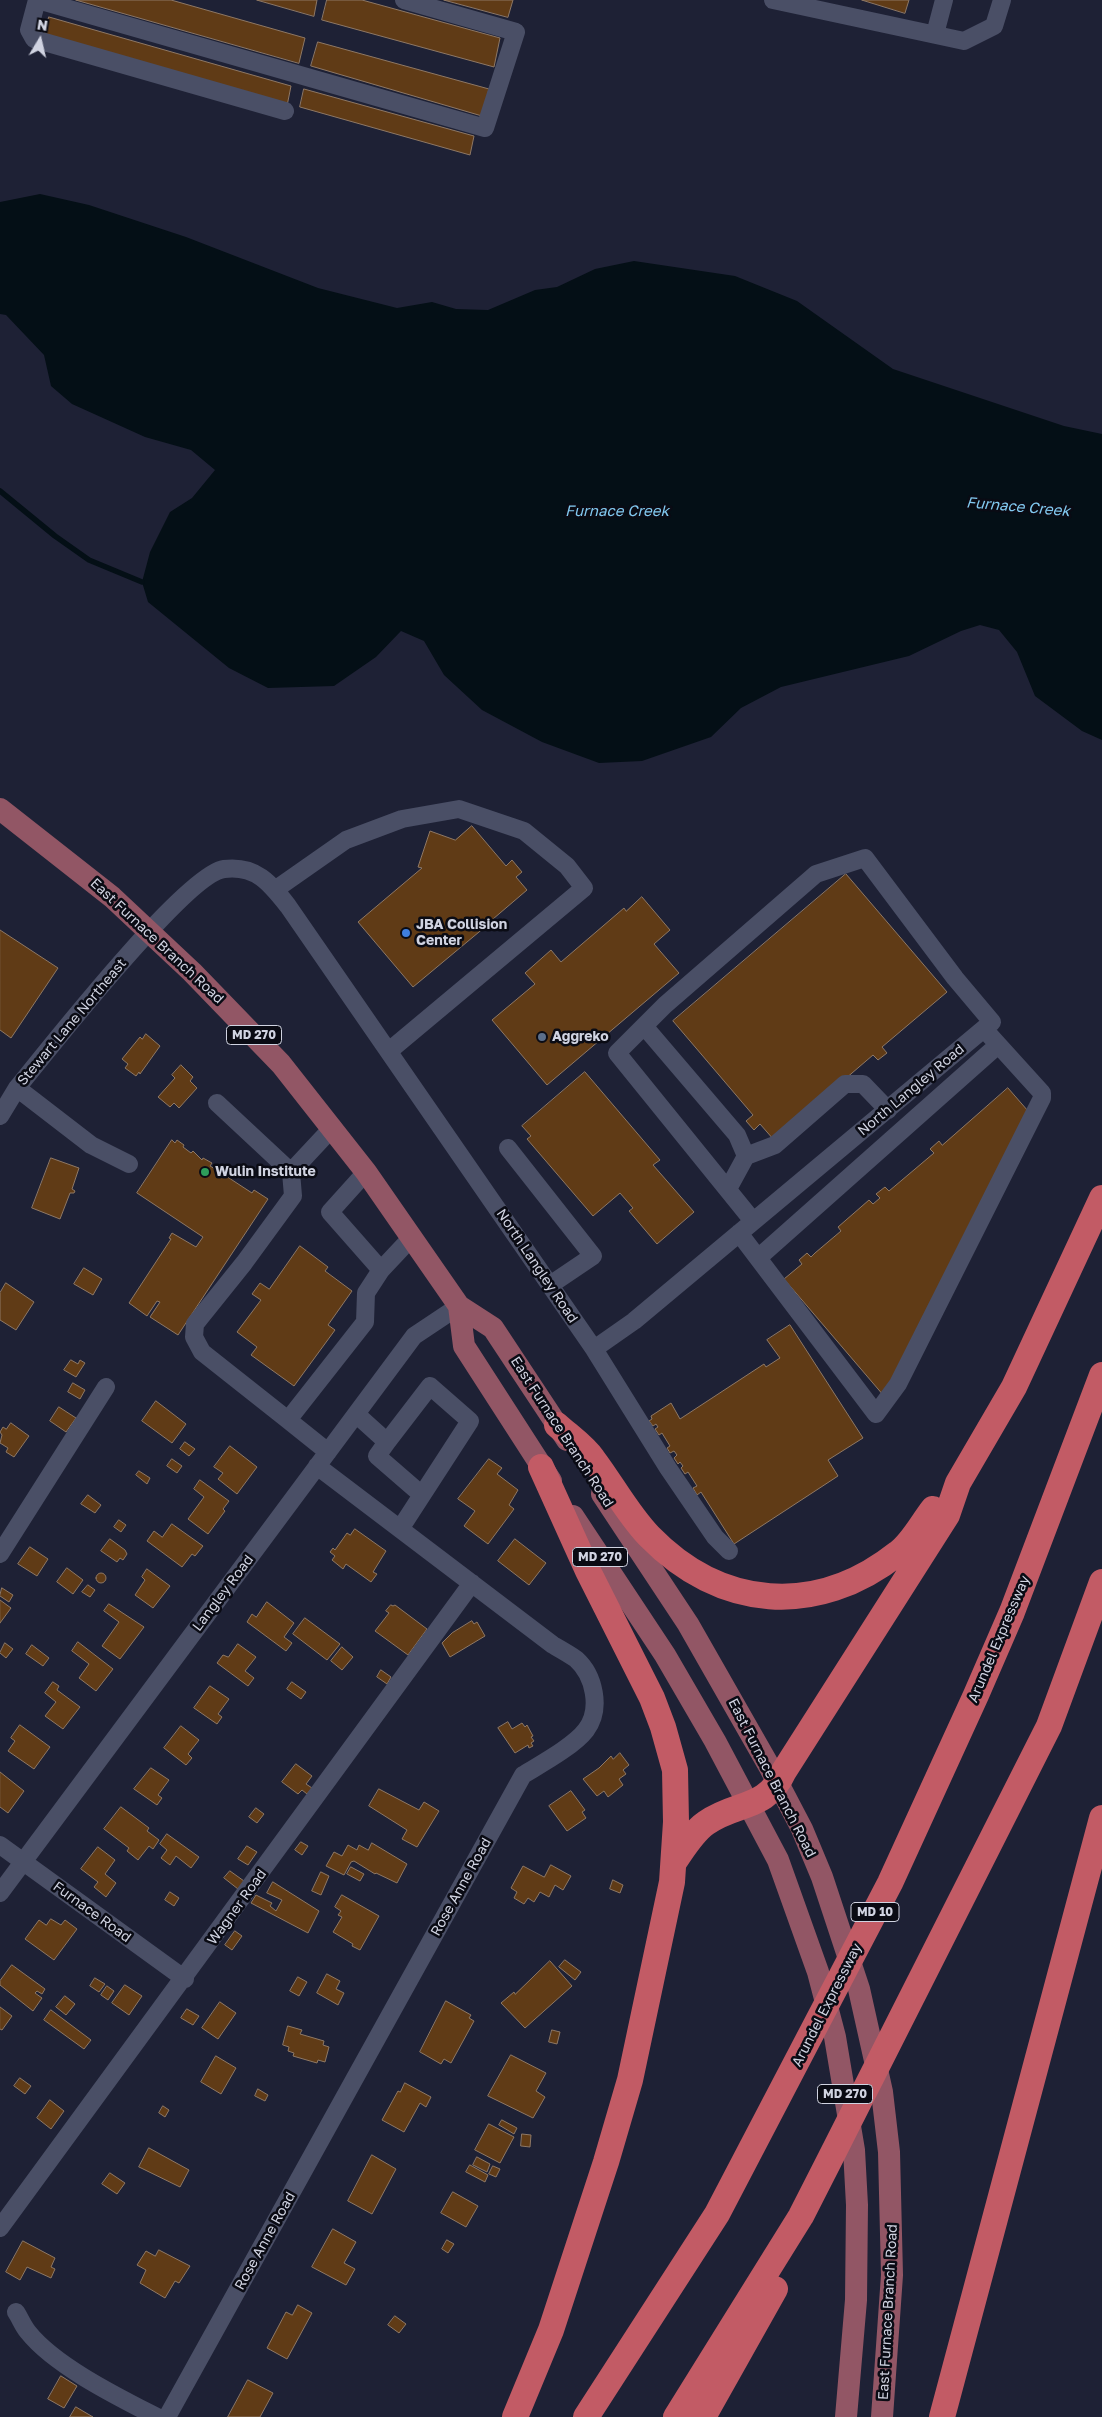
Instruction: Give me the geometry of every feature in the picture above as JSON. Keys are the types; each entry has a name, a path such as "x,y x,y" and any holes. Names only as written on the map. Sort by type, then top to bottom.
{"highway":[{"path":"674,1862 705,1824 730,1810 749,1806 764,1798 778,1784 784,1771 947,1515 958,1483 1014,1387 1102,1198"},
{"name":"Arundel Expressway","path":"586,2417 717,2214 890,1883 1012,1612 1102,1375"},
{"path":"557,1425 592,1457 648,1535 673,1559 706,1580 746,1594 778,1598 819,1592 844,1585 866,1575 900,1552 934,1508 958,1483"},
{"path":"515,2417 551,2330 606,2162 630,2080 670,1892 676,1822 675,1770 663,1727 648,1690 588,1571 541,1466"},
{"path":"676,2417 801,2216 1049,1726 1102,1582"},
{"path":"942,2417 1102,1818"},
{"path":"703,2417 780,2280 801,2216"}],"main road":[{"name":"East Furnace Branch Road","path":"0,809 70,862 149,931 257,1038 333,1127 459,1306 493,1328 688,1624 778,1784 802,1829 859,1989 882,2092 890,2152 892,2224 892,2275 882,2417"},
{"name":"East Furnace Branch Road","path":"459,1306 464,1346 664,1655 715,1741 778,1860 798,1914 818,1972 835,2036 848,2105 857,2205 853,2348 846,2417"}],"street":[{"path":"285,111 34,39 29,30 38,0 485,128 516,32 404,0"},
{"path":"776,0 964,41 994,26 1002,0"},
{"path":"935,34 944,0"},
{"path":"276,890 346,840 402,820 459,809 524,831 567,866 584,888 389,1051"},
{"path":"739,1233 876,1414 898,1384 1042,1098 1042,1093 998,1045 988,1026 955,978 865,858 816,874 756,924 617,1053 753,1221"},
{"name":"North Langley Road","path":"149,931 201,880 222,869 246,869 269,881 389,1051 594,1349 634,1321 988,1026"},
{"name":"Stewart Lane Northeast","path":"0,1116 17,1088 149,931"},
{"path":"644,1026 738,1135 746,1156"},
{"path":"758,1258 998,1045"},
{"path":"728,1189 746,1156 776,1145 845,1084 863,1084 888,1110"},
{"path":"17,1088 91,1145 129,1164"},
{"path":"217,1103 291,1172 333,1127"},
{"path":"508,1148 593,1256 550,1285"},
{"name":"Rose Anne Road","path":"167,2417 523,1775 557,1754 586,1731 592,1719 595,1698 589,1675 576,1660 553,1645 400,1529 323,1459 288,1420 202,1352 194,1337 195,1324 244,1263 293,1196 291,1172"},
{"path":"366,1172 330,1212 381,1270"},
{"path":"288,1420 365,1322 366,1293 381,1270 412,1237"},
{"name":"Langley Road","path":"0,1894 414,1336 459,1306"},
{"path":"594,1349 668,1468 715,1537 728,1551"},
{"path":"400,1529 470,1422 430,1386 377,1456 422,1495"},
{"path":"0,1554 106,1387"},
{"path":"356,1414 387,1442"},
{"name":"Wagner Road","path":"0,2228 185,1979 472,1583"},
{"name":"Furnace Road","path":"0,1845 185,1979"},
{"path":"16,2312 28,2332 56,2358 125,2401 156,2417"}],"water":[{"name":"Furnace Creek","path":"40,194 89,205 186,237 318,288 397,308 432,302 456,309 488,310 535,290 557,287 595,269 634,261 735,276 797,301 893,369 1064,426 1102,434 1102,740 1082,731 1035,696 1017,652 999,630 980,625 961,631 909,656 781,687 741,708 711,737 642,761 599,763 542,742 482,710 444,675 424,641 401,631 376,657 334,686 268,688 229,668 148,602 142,582 150,552 170,512 192,498 215,470 191,450 145,437 72,404 51,386 44,355 6,315 0,314 0,202"}],"building":[{"path":"76,0 171,0 305,38 299,63"},
{"path":"257,0 317,0 314,16"},
{"path":"327,0 362,0 500,38 494,67 322,20"},
{"path":"444,0 513,0 508,17"},
{"path":"862,0 909,0 905,13"},
{"path":"49,17 291,86 287,106 44,38"},
{"path":"318,42 489,89 482,116 311,66"},
{"path":"304,89 474,136 470,155 300,107"},
{"path":"472,826 506,866 512,860 522,872 516,877 527,890 493,919 497,923 493,926 491,922 413,987 358,922 422,868 418,867 430,831 455,840"},
{"path":"846,874 947,992 882,1047 887,1053 878,1060 873,1055 774,1140 760,1124 754,1130 746,1121 753,1115 673,1021"},
{"path":"642,897 670,930 654,944 679,973 547,1085 492,1020 535,984 525,973 551,950 561,962 624,908 626,911"},
{"path":"0,930 58,968 11,1038 0,1030"},
{"path":"146,1034 160,1046 140,1074 139,1072 136,1076 125,1068 128,1064 122,1059 140,1037 142,1039"},
{"path":"181,1065 193,1077 190,1081 197,1088 179,1108 174,1103 170,1107 158,1097 175,1078 172,1075"},
{"path":"585,1072 660,1160 653,1165 694,1212 657,1244 629,1211 633,1208 620,1193 593,1216 527,1139 531,1136 522,1126"},
{"path":"1008,1088 1028,1111 884,1396 784,1279 802,1264 799,1260 807,1253 811,1257 841,1231 838,1227 869,1200 873,1204 880,1198 876,1194 885,1187 889,1191 934,1153 930,1149 939,1141 942,1145"},
{"path":"172,1140 175,1143 177,1140 191,1153 193,1151 202,1160 203,1158 212,1163 210,1166 217,1170 219,1168 227,1174 226,1176 252,1193 254,1190 268,1199 178,1335 150,1317 160,1302 157,1301 147,1316 129,1303 171,1239 169,1238 172,1233 196,1247 203,1237 137,1193"},
{"path":"51,1158 79,1168 72,1189 75,1191 70,1193 60,1219 32,1208"},
{"path":"300,1246 328,1267 325,1271 352,1291 328,1325 335,1330 294,1386 251,1355 257,1347 237,1332 261,1300 252,1294 260,1283 269,1289"},
{"path":"84,1268 102,1279 93,1295 74,1284"},
{"path":"6,1283 34,1302 16,1330 0,1320 0,1293"},
{"path":"790,1325 863,1438 828,1460 838,1476 734,1544 701,1492 697,1495 693,1488 697,1486 688,1472 685,1474 680,1462 678,1464 674,1458 677,1455 674,1451 670,1453 667,1448 670,1446 662,1433 659,1435 655,1429 658,1427 656,1424 653,1426 649,1421 652,1419 651,1416 671,1403 680,1419 764,1364 766,1367 780,1358 767,1340"},
{"path":"71,1360 78,1364 80,1360 85,1363 76,1377 64,1370"},
{"path":"73,1383 85,1390 80,1399 68,1392"},
{"path":"156,1401 186,1424 172,1443 142,1421"},
{"path":"59,1407 76,1418 66,1432 50,1421"},
{"path":"11,1423 29,1436 14,1457 6,1452 8,1448 0,1443 2,1435 0,1432 3,1427 6,1429"},
{"path":"185,1442 195,1449 189,1456 180,1449"},
{"path":"230,1446 257,1467 237,1494 218,1479 223,1473 214,1467"},
{"path":"172,1459 182,1466 177,1473 167,1466"},
{"path":"489,1459 502,1468 497,1474 518,1490 509,1505 514,1509 488,1544 464,1526 475,1511 458,1499"},
{"path":"139,1471 150,1478 147,1484 136,1475"},
{"path":"200,1480 229,1501 223,1509 225,1511 208,1534 188,1519 204,1497 194,1489"},
{"path":"88,1495 101,1505 95,1513 81,1504"},
{"path":"119,1520 126,1525 121,1532 114,1527"},
{"path":"172,1524 203,1546 195,1556 192,1554 182,1567 147,1541 154,1531 162,1537"},
{"path":"355,1529 386,1551 373,1572 377,1574 371,1582 346,1564 343,1569 332,1560 335,1556 330,1552 333,1548 335,1550 347,1533 350,1535"},
{"path":"110,1539 125,1550 127,1554 123,1560 120,1558 117,1562 101,1551"},
{"path":"515,1539 546,1563 529,1585 498,1561"},
{"path":"30,1547 48,1559 37,1576 18,1564"},
{"path":"67,1568 83,1580 73,1594 57,1582"},
{"path":"147,1569 170,1586 153,1608 135,1595 145,1580 142,1577"},
{"path":"99,1573 103,1573 106,1578 105,1582 99,1583 96,1580 96,1576"},
{"path":"88,1585 95,1590 90,1597 82,1592"},
{"path":"2,1588 13,1595 9,1602 0,1596"},
{"path":"0,1600 11,1608 0,1623"},
{"path":"267,1602 294,1623 284,1637 292,1643 286,1651 247,1622 252,1614 256,1617"},
{"path":"109,1604 144,1627 120,1659 102,1646 119,1622 104,1611"},
{"path":"391,1605 395,1605 427,1629 408,1655 375,1631 389,1613 386,1611"},
{"path":"305,1618 340,1644 327,1660 293,1634"},
{"path":"472,1621 474,1624 477,1622 485,1636 450,1657 442,1643 452,1633"},
{"path":"78,1642 113,1669 96,1691 79,1678 89,1664 72,1651"},
{"path":"5,1643 13,1649 6,1658 0,1653"},
{"path":"238,1644 256,1657 245,1671 254,1678 248,1686 217,1663 223,1655 228,1657"},
{"path":"32,1645 49,1658 43,1666 26,1654"},
{"path":"342,1647 353,1657 342,1670 331,1661"},
{"path":"381,1670 391,1677 387,1684 377,1677"},
{"path":"53,1682 59,1686 57,1690 80,1707 63,1729 45,1716 56,1702 45,1693"},
{"path":"292,1682 306,1692 301,1699 287,1689"},
{"path":"210,1686 229,1699 218,1714 222,1717 217,1724 194,1708"},
{"path":"508,1722 512,1729 522,1723 525,1727 527,1725 533,1736 531,1737 534,1741 531,1743 533,1746 529,1748 528,1745 515,1753 498,1728"},
{"path":"20,1725 50,1747 34,1769 8,1751 15,1741 11,1738"},
{"path":"181,1726 199,1740 188,1754 192,1758 186,1765 164,1748"},
{"path":"620,1753 629,1765 623,1770 626,1774 619,1779 623,1785 608,1797 604,1791 597,1796 583,1779 599,1768 611,1756 613,1759"},
{"path":"296,1764 312,1776 306,1784 312,1788 307,1794 302,1790 298,1794 282,1782"},
{"path":"151,1768 169,1780 158,1795 162,1798 157,1805 134,1789"},
{"path":"0,1772 24,1791 8,1813 0,1807"},
{"path":"379,1789 419,1810 424,1802 439,1811 417,1847 402,1839 407,1830 369,1806"},
{"path":"571,1791 585,1810 582,1812 586,1818 567,1831 549,1806"},
{"path":"121,1807 149,1828 147,1831 159,1840 153,1849 149,1846 138,1860 127,1851 129,1848 104,1829"},
{"path":"256,1808 264,1814 257,1823 249,1817"},
{"path":"167,1834 199,1857 191,1868 176,1856 170,1865 161,1858 167,1850 160,1844"},
{"path":"301,1842 308,1846 302,1855 295,1850"},
{"path":"372,1843 407,1864 397,1883 375,1874 354,1861 351,1862 344,1875 326,1866 334,1852 342,1856 348,1845 357,1850 359,1845 368,1850"},
{"path":"247,1846 257,1852 248,1865 238,1859"},
{"path":"98,1847 115,1860 105,1874 116,1883 106,1897 94,1887 98,1882 81,1869"},
{"path":"551,1865 571,1876 563,1890 555,1885 549,1897 540,1892 534,1902 528,1898 524,1904 514,1898 517,1892 511,1888 523,1866 544,1877"},
{"path":"351,1867 364,1874 360,1881 347,1874"},
{"path":"230,1871 244,1881 238,1889 224,1878"},
{"path":"321,1872 329,1876 321,1895 312,1891"},
{"path":"613,1880 623,1885 620,1893 610,1889"},
{"path":"273,1882 319,1911 308,1933 251,1903 256,1895 272,1903 270,1906 276,1911 282,1900 267,1893"},
{"path":"170,1892 179,1898 174,1906 165,1900"},
{"path":"342,1895 379,1916 360,1950 333,1932 342,1917 338,1915 341,1911 335,1907"},
{"path":"51,1919 61,1925 65,1920 77,1929 54,1960 25,1939 39,1920 46,1925"},
{"path":"235,1931 242,1936 232,1950 225,1945"},
{"path":"565,1960 581,1972 575,1980 559,1967"},
{"path":"550,1961 572,1986 525,2028 501,2003 514,1992 515,1994"},
{"path":"12,1965 45,1989 42,1994 37,1991 35,1993 42,1998 33,2011 0,1985 0,1981"},
{"path":"327,1974 340,1981 336,1989 344,1993 338,2005 317,1993"},
{"path":"298,1977 307,1982 299,1996 290,1991"},
{"path":"95,1978 105,1984 99,1992 90,1986"},
{"path":"125,1985 142,1996 129,2015 112,2003"},
{"path":"107,1986 114,1991 108,2000 101,1995"},
{"path":"65,1996 75,2004 66,2015 56,2007"},
{"path":"446,2001 471,2015 469,2018 474,2021 451,2063 444,2059 441,2064 420,2052"},
{"path":"220,2002 236,2013 218,2039 202,2028"},
{"path":"0,2007 12,2016 2,2030 0,2029"},
{"path":"187,2009 199,2016 193,2025 181,2018"},
{"path":"51,2010 91,2040 84,2049 44,2020"},
{"path":"288,2026 302,2030 300,2034 324,2041 323,2045 329,2047 325,2062 318,2060 317,2063 293,2056 294,2053 288,2051 289,2047 283,2045"},
{"path":"552,2030 560,2032 557,2044 549,2042"},
{"path":"511,2055 546,2073 536,2091 545,2097 533,2118 488,2096"},
{"path":"216,2056 236,2068 221,2094 201,2082"},
{"path":"20,2078 31,2086 25,2094 14,2086"},
{"path":"405,2083 431,2097 426,2107 420,2103 404,2132 382,2120 398,2091 400,2092"},
{"path":"258,2089 268,2095 265,2101 255,2096"},
{"path":"50,2100 64,2111 51,2129 37,2118"},
{"path":"163,2106 169,2110 165,2117 159,2113"},
{"path":"502,2120 517,2128 514,2134 499,2125"},
{"path":"489,2124 514,2137 500,2163 475,2150"},
{"path":"522,2134 531,2135 530,2147 521,2146"},
{"path":"149,2148 189,2170 180,2187 139,2167"},
{"path":"372,2155 396,2169 372,2214 348,2201"},
{"path":"477,2157 490,2164 487,2172 473,2165"},
{"path":"470,2165 488,2175 485,2182 466,2172"},
{"path":"493,2166 500,2169 496,2177 489,2174"},
{"path":"110,2173 125,2183 117,2194 102,2184"},
{"path":"453,2192 478,2206 466,2227 441,2213"},
{"path":"333,2229 356,2242 344,2263 355,2269 346,2285 312,2267"},
{"path":"447,2240 454,2244 448,2253 442,2249"},
{"path":"23,2241 55,2258 51,2267 55,2269 51,2278 27,2267 20,2280 6,2272"},
{"path":"159,2250 190,2266 179,2283 175,2281 165,2298 140,2283 146,2270 137,2265 146,2251 155,2256"},
{"path":"298,2305 312,2313 287,2359 267,2348 286,2312 292,2315"},
{"path":"395,2316 406,2324 399,2333 388,2325"},
{"path":"61,2376 77,2386 64,2408 48,2399"},
{"path":"248,2380 273,2393 260,2417 228,2417"},
{"path":"76,2407 93,2417 70,2417"}],"waterway":[{"path":"0,491 55,536 89,560 142,582"}],"place":[{"name":"JBA Collision Center","path":"406,933"},
{"name":"Aggreko","path":"542,1037"},
{"name":"Wulin Institute","path":"205,1172"}]}
